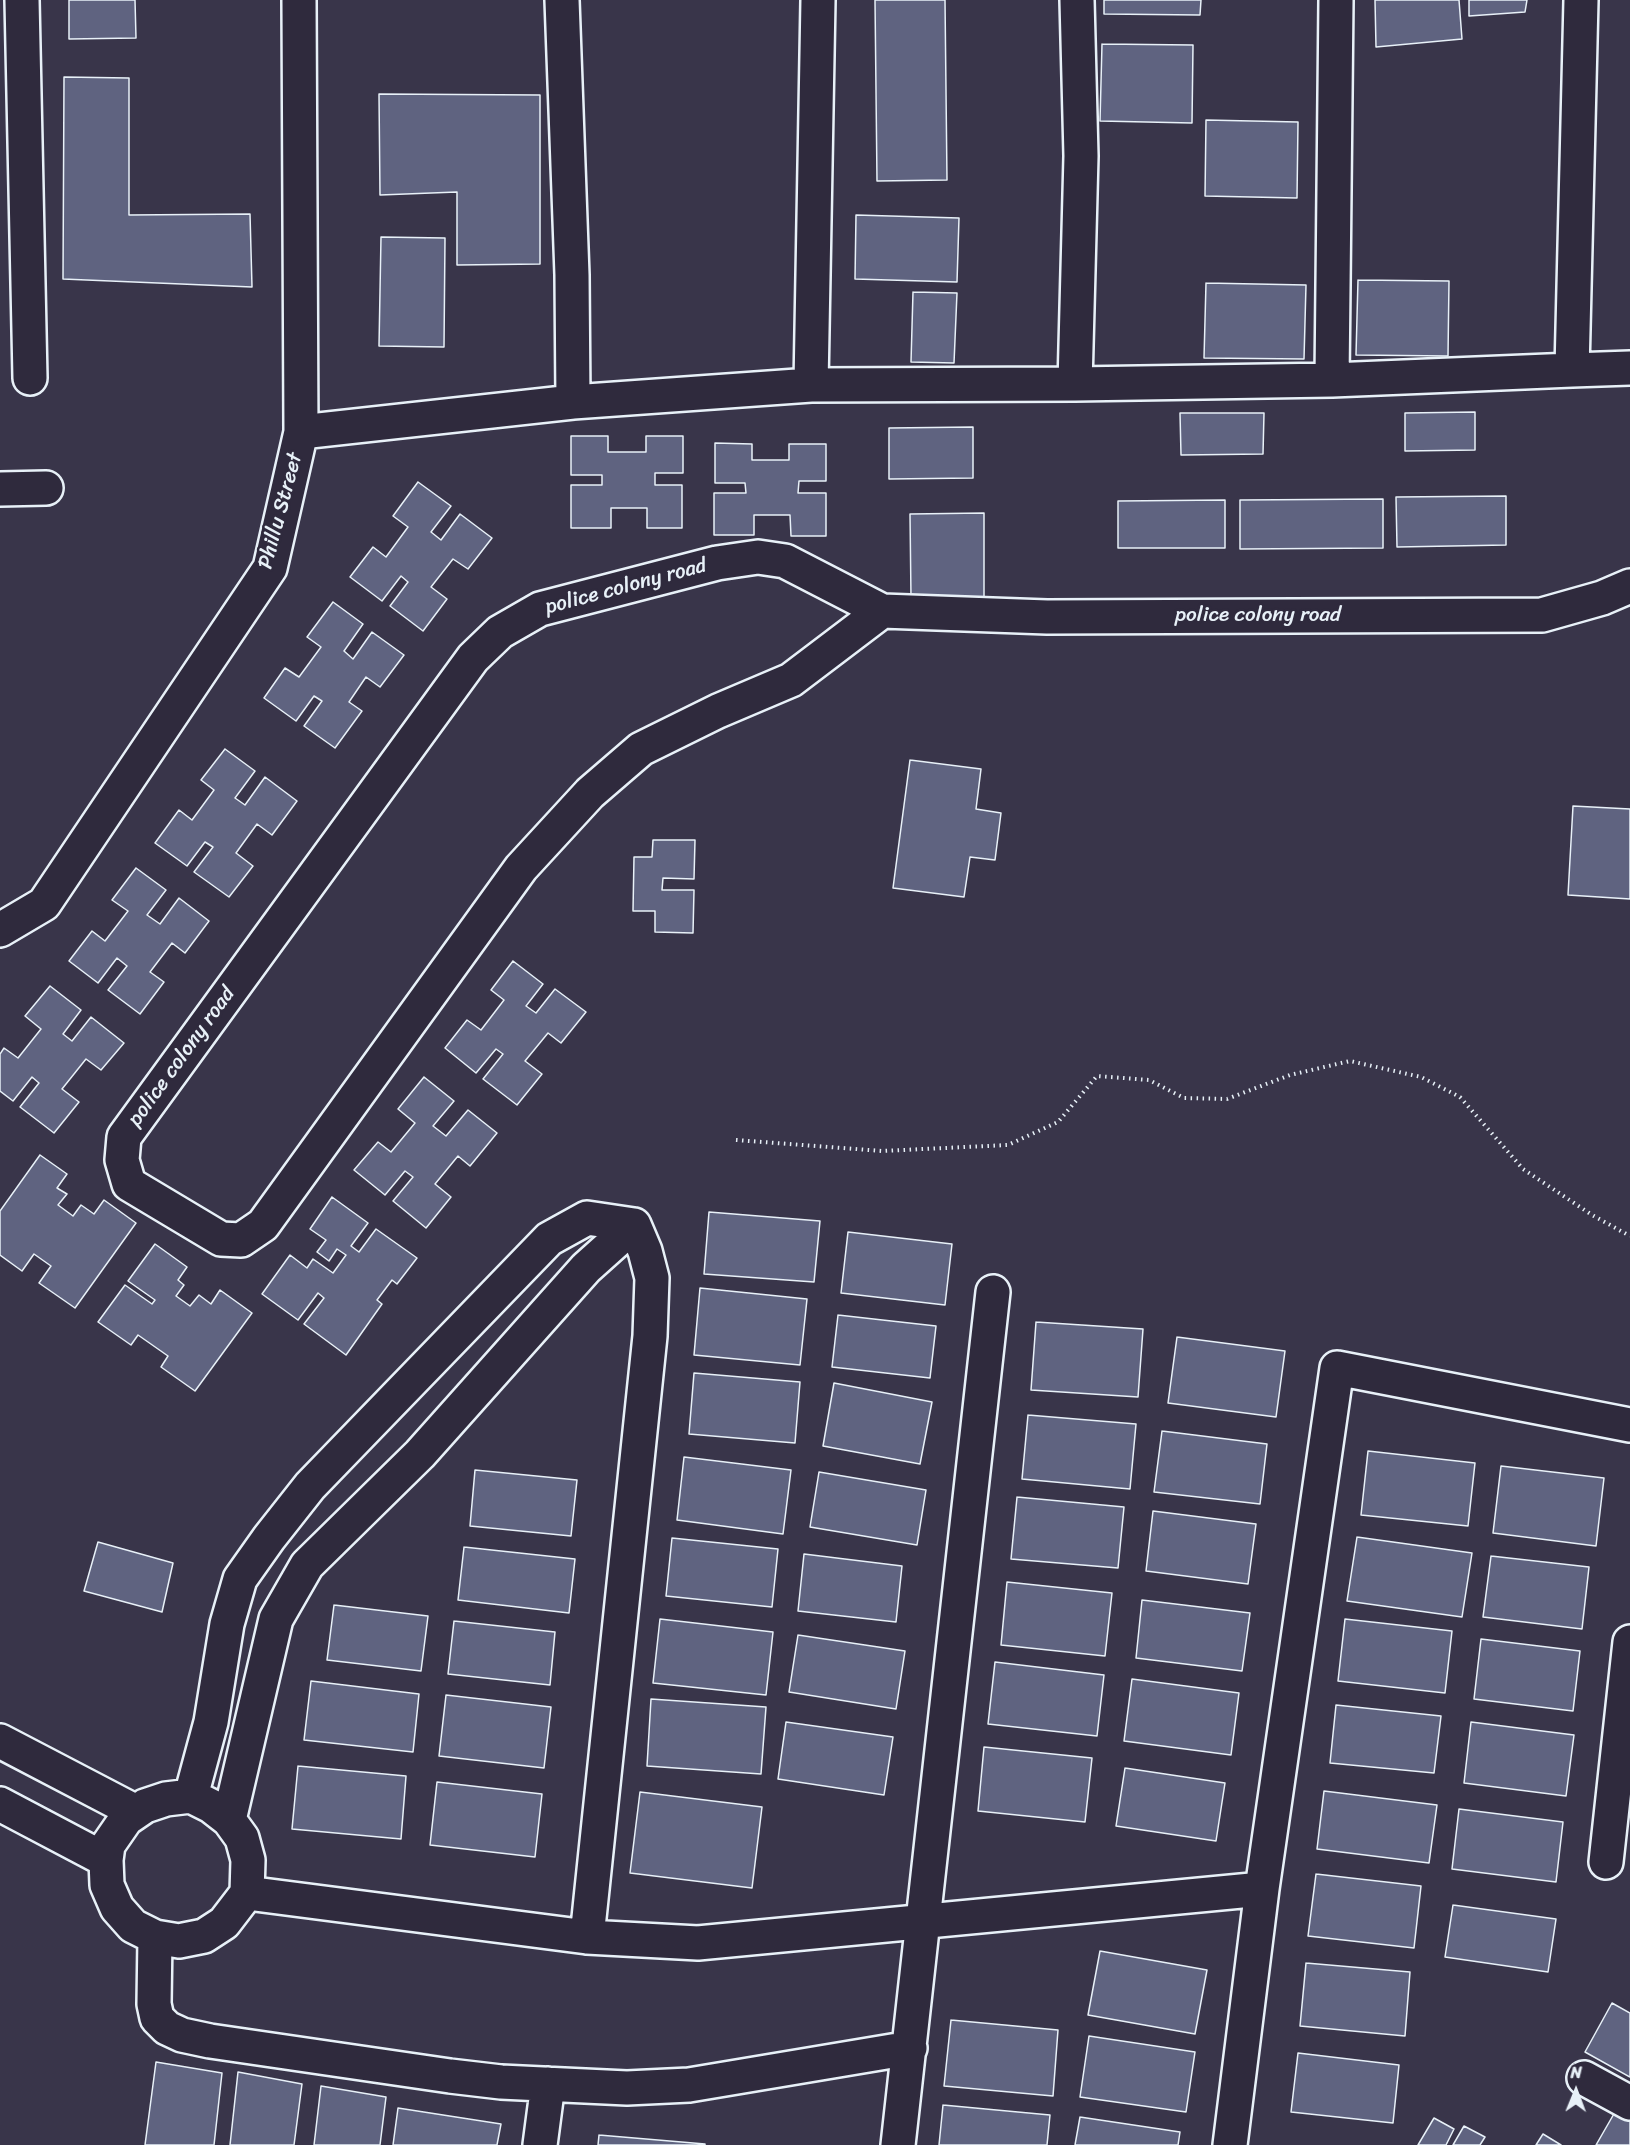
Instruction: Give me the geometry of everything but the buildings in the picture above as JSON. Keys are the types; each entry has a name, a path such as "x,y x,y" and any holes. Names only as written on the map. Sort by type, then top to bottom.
{"street":[{"path":"22,0 30,378"},
{"name":"Phillu Street","path":"0,930 44,904 270,568 301,432 299,0"},
{"path":"562,0 572,275 573,402"},
{"path":"812,385 818,0"},
{"path":"1076,384 1081,156 1077,0"},
{"path":"1332,380 1336,0"},
{"path":"1572,370 1581,0"},
{"path":"301,432 573,402 812,385 1332,380 1630,368"},
{"path":"0,489 46,488"},
{"name":"police colony road","path":"882,610 791,680 718,711 641,749 590,793 521,868 264,1225 241,1240 221,1239 129,1184 122,1160 124,1137 466,668 500,632 540,609 717,563 758,557 785,561 882,610 1047,617 1542,615 1602,598 1630,586"},
{"path":"191,1796 211,1722 227,1624 240,1579 269,1538 310,1486 549,1239 587,1218 634,1225"},
{"path":"229,1820 276,1619 307,1565 420,1454 586,1268 634,1225"},
{"path":"588,1937 650,1336 652,1278 645,1251 634,1225"},
{"path":"898,2145 925,1921 993,1292"},
{"path":"1230,2145 1262,1888 1338,1368 1630,1425"},
{"path":"269,1538 307,1565"},
{"path":"1606,1862 1630,1642"},
{"path":"0,1741 136,1812"},
{"path":"191,1796 211,1806 229,1820 242,1838 248,1860 247,1893 224,1923 204,1936 179,1941 155,1937 133,1926 117,1908 107,1885 108,1845 126,1819 136,1812 145,1806 166,1799 191,1796"},
{"path":"0,1804 106,1860"},
{"path":"247,1893 588,1937 698,1943 1262,1888"},
{"path":"155,1937 154,2004 157,2018 167,2028 182,2035 210,2041 450,2076 627,2088 689,2085 910,2048"},
{"path":"1584,2078 1630,2103"},
{"path":"540,2145 548,2084"}],"path":[{"path":"736,1140 882,1151 1008,1145 1058,1122 1097,1076 1149,1080 1184,1098 1227,1099 1290,1075 1350,1060 1421,1077 1460,1096 1523,1169 1592,1215 1630,1236"}]}
